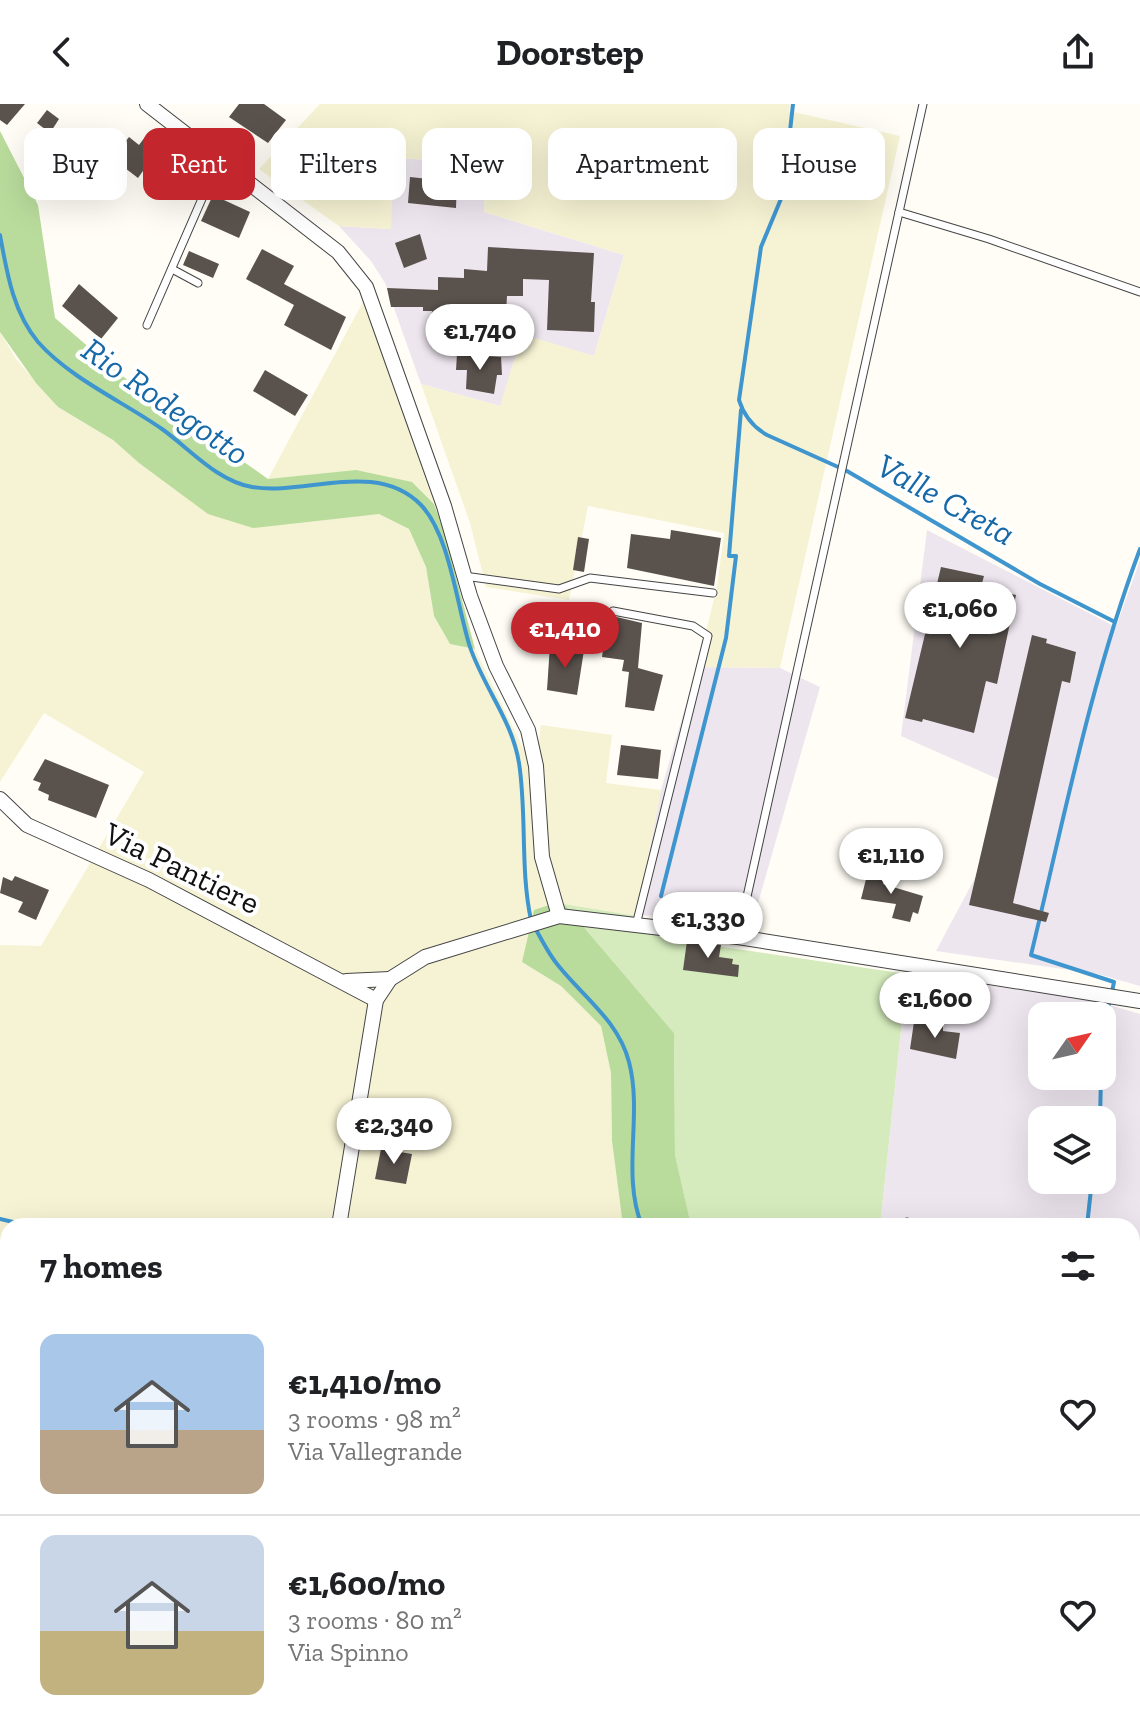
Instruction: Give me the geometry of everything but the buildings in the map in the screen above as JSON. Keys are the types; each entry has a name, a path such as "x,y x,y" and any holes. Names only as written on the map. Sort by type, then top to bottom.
{"street":[{"path":"147,104 176,128"},
{"path":"255,190 338,252 366,287 441,497 464,576 496,666 528,730 536,766 542,857 559,916"},
{"name":"Via Pantiere","path":"0,799 27,825 49,837 149,880 346,981 376,1000"},
{"path":"340,1218 376,1000 390,979 425,957 559,916 636,928 738,937 1140,1001"},
{"name":"Via Pantiere","path":"346,981 390,979"}],"lane":[{"path":"738,937 923,104"},
{"path":"147,325 202,200"},
{"path":"899,212 989,239 1140,292"},
{"path":"172,269 198,283"},
{"path":"464,576 559,589 590,578 713,593"},
{"path":"613,611 693,626 708,636 636,928"}],"shaded area":[{"path":"320,104 790,104 789,111 864,128 753,128 753,200 885,200 885,133 900,136 780,668 697,667 717,587 724,533 588,506 569,600 486,587 470,523 421,384 500,406 522,334 594,356 624,255 484,212 484,200 532,200 532,128 422,128 422,160 406,159 406,128 297,128"},
{"path":"271,156 271,178 259,169"},
{"path":"406,159 422,160 422,200 485,200 484,212 624,255 594,356 500,406 421,384 385,283 371,261 339,226 390,229 392,200 406,200"},
{"path":"303,200 392,200 391,229 339,226"},
{"path":"364,300 434,504 412,482 268,479"},
{"path":"0,332 16,359 58,407 113,440 139,463 342,517 379,514 409,529 426,567 434,616 450,644 475,649 534,771 541,725 612,735 606,783 661,790 637,916 564,904 522,962 561,986 601,1026 611,1073 612,1141 622,1218 346,1218 351,1136 332,1218 0,1218 0,945 41,946 144,772 44,713 0,782"},
{"path":"927,530 1116,627 1140,560 1140,986 1098,974 936,951 976,876 998,779 901,736"},
{"path":"697,667 780,668 820,687 752,924 685,914 637,916 661,790"},
{"path":"907,974 1100,1002 1028,1002 1028,1090 1116,1090 1116,1007 1140,1014 1140,1218 881,1218"}],"green space":[{"path":"0,131 24,178 24,200 35,200 38,205 55,318 121,375 268,479 356,470 412,482 434,504 475,649 450,644 434,616 426,567 409,529 379,514 253,528 208,514 113,440 58,407 36,383 0,332"},
{"path":"564,904 637,916 682,941 907,974 881,1218 689,1218 675,1155 674,1033"},
{"path":"564,904 674,1033 675,1155 689,1218 622,1218 612,1141 611,1073 601,1026 561,986 522,962 534,910"}],"waterway":[{"name":"Valle Creta","path":"793,104 783,194 761,247 739,400 746,416 767,435 847,471 1040,584 1113,621"},
{"name":"Rio Rodegotto","path":"0,235 17,305 38,342 66,367 162,429 216,471 239,484 252,487 362,481 383,484 403,491 421,505 439,534 452,572 470,647 515,747 521,782 531,920"},
{"path":"661,896 726,638 736,556 729,556 741,410"},
{"name":"Valle Creta","path":"1112,992 1114,982 1031,955 1093,699 1140,549"},
{"name":"Rio Rodegotto","path":"535,928 554,960 608,1021 624,1047 633,1082 633,1186 640,1218"},
{"name":"Valle Creta","path":"1100,1106 1102,1032 1110,1000"},
{"name":"Valle Creta","path":"1088,1218 1090,1194"}]}
